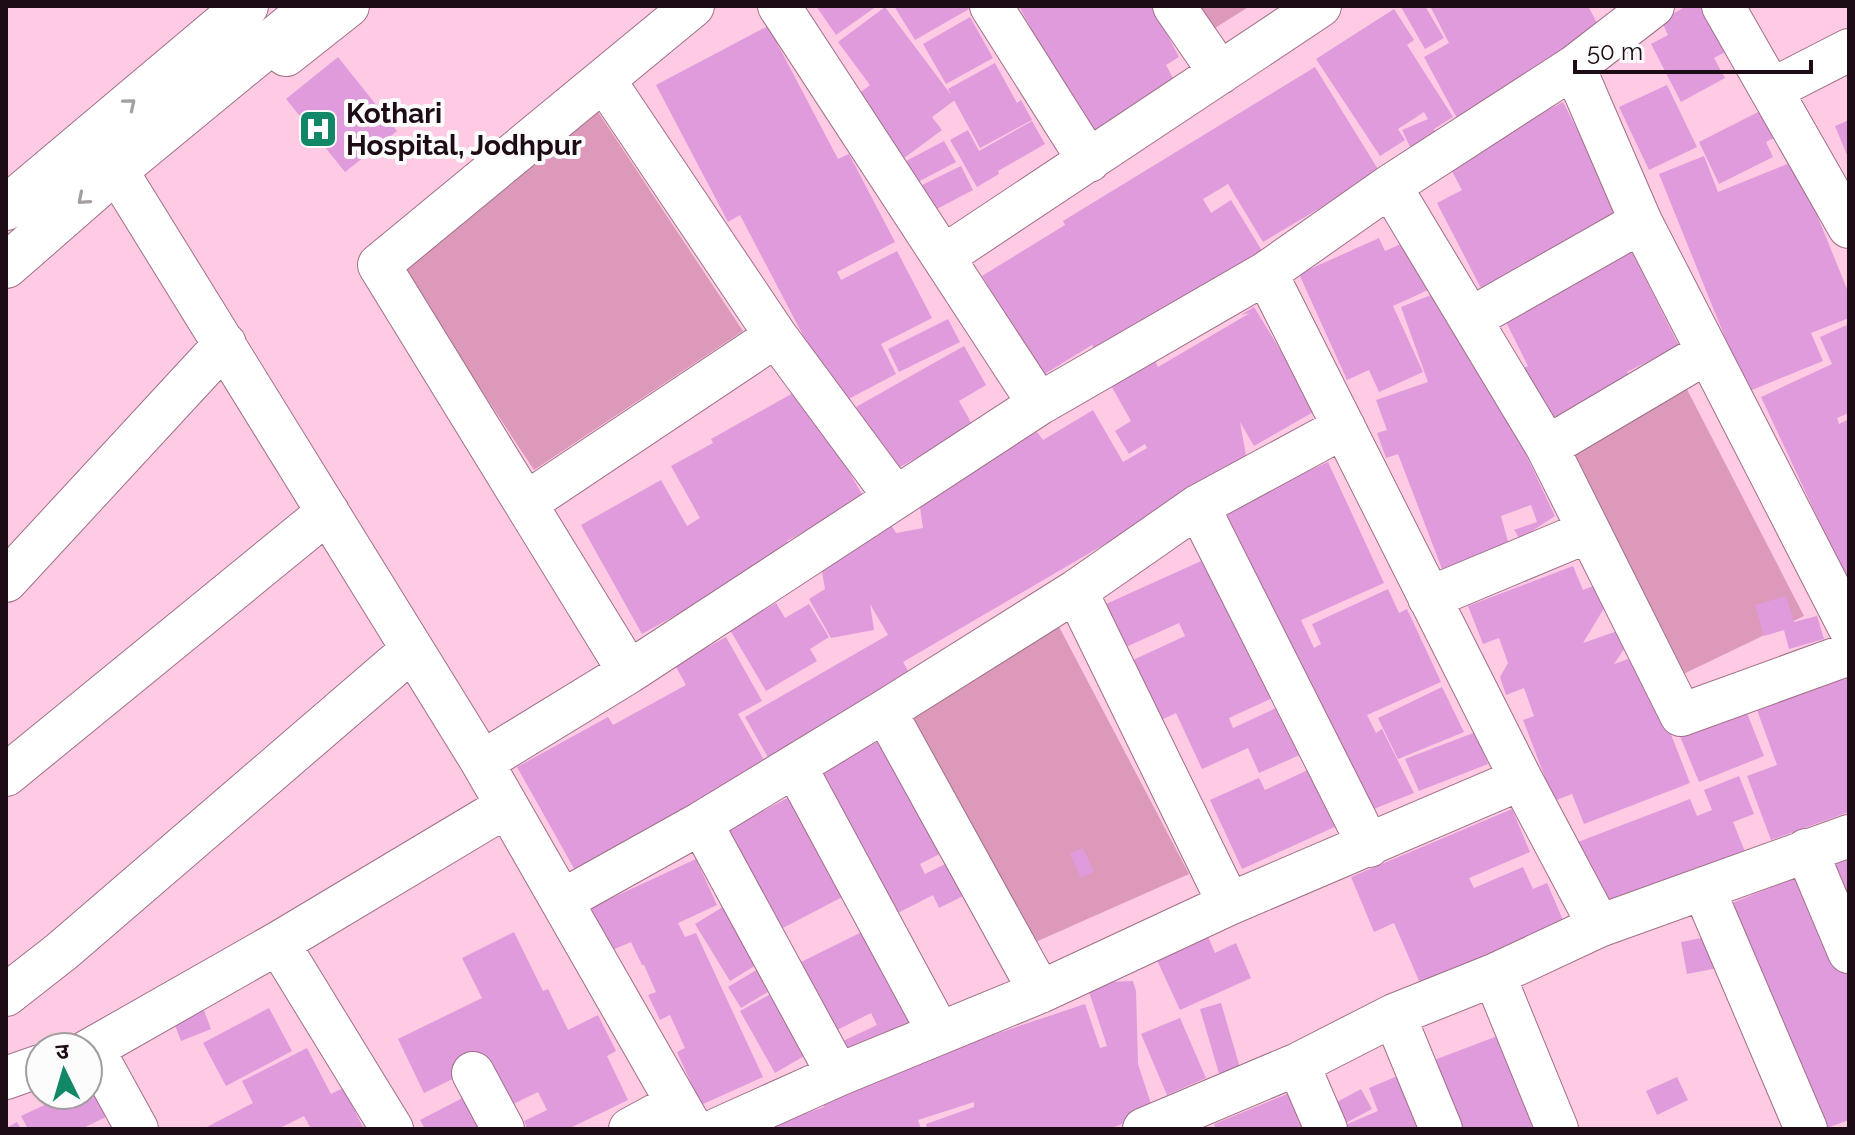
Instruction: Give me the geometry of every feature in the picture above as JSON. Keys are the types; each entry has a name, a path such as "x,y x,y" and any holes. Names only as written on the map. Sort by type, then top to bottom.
{"main road":[{"path":"6,266 112,162 246,6"},
{"path":"6,208 112,162 315,6"}],"street":[{"path":"348,6 112,162 482,762 684,1116 630,1129"},
{"path":"629,672 379,265 693,6"},
{"path":"779,6 1039,404"},
{"path":"991,6 1089,161"},
{"path":"1174,6 1220,73"},
{"path":"944,256 1320,6"},
{"path":"482,762 629,672 1039,404 1266,273 1390,186 1574,67 1653,6"},
{"path":"1723,6 1849,227"},
{"path":"1771,90 1849,50"},
{"path":"1574,67 1641,222 1849,627"},
{"path":"604,80 776,336 895,497"},
{"path":"1390,186 1547,447 1681,715 1849,654"},
{"path":"1470,319 1641,222"},
{"path":"1266,273 1521,779 1599,926"},
{"path":"526,503 776,336"},
{"path":"6,581 225,344"},
{"path":"1547,447 1706,353"},
{"path":"563,900 701,823 885,711 1076,591 1198,506 1344,427"},
{"path":"1198,506 1369,846"},
{"path":"6,775 328,512"},
{"path":"1429,598 1587,532"},
{"path":"1076,591 1229,904"},
{"path":"6,995 61,952 412,650"},
{"path":"885,711 1040,992"},
{"path":"795,766 939,1033"},
{"path":"718,1129 838,1075 1040,992 1229,904 1521,779"},
{"path":"104,1042 278,943 507,806"},
{"path":"701,823 838,1075"},
{"path":"1144,1129 1203,1117 1394,1015 1494,975 1599,926 1849,836"},
{"path":"1806,850 1849,952"},
{"path":"1704,890 1806,1129"},
{"path":"278,943 392,1129"},
{"path":"1494,975 1557,1129"},
{"path":"1394,1015 1441,1129"},
{"path":"1298,1064 1326,1129"},
{"path":"473,1073 503,1129"},
{"path":"104,1074 137,1129"}],"shaded area":[{"path":"1180,6 1250,6 1199,38"},
{"path":"598,112 743,331 534,470 403,271"},
{"path":"1678,372 1804,616 1671,680 1552,441"},
{"path":"1046,602 1189,874 1031,944 882,698"}],"building":[{"path":"816,6 877,6 836,35"},
{"path":"894,6 967,6 969,9 915,40"},
{"path":"1019,6 1152,6 1179,57 1166,65 1179,89 1089,136"},
{"path":"1403,6 1425,6 1444,38 1425,49"},
{"path":"1430,6 1588,6 1605,38 1459,122 1424,57 1449,43"},
{"path":"1687,6 1710,6 1733,48 1714,58 1725,78 1681,102 1651,44 1668,35 1661,20"},
{"path":"885,7 955,100 932,117 942,130 900,161 858,94 870,85 838,42"},
{"path":"1394,9 1414,40 1407,45 1453,117 1434,129 1439,142 1413,153 1402,130 1428,119 1424,112 1398,129 1405,140 1380,156 1316,59"},
{"path":"970,17 993,58 946,84 923,44"},
{"path":"768,26 838,159 849,154 895,242 837,272 841,280 897,251 932,318 881,344 896,374 839,404 740,215 728,222 656,85"},
{"path":"338,57 397,131 345,172 286,99"},
{"path":"995,63 1017,103 1021,100 1032,120 980,148 948,89"},
{"path":"1315,67 1384,179 1342,195 1263,242 1228,184 1203,199 1211,213 1231,200 1264,254 1099,357 1092,345 1043,375 982,276 1065,225 1063,221"},
{"path":"1667,85 1697,147 1649,170 1619,107"},
{"path":"1563,102 1624,221 1483,292 1437,203 1462,190 1447,162"},
{"path":"1764,109 1778,136 1766,142 1773,157 1719,184 1699,142"},
{"path":"1849,120 1849,160 1835,126"},
{"path":"1032,121 1045,144 977,187 950,140 968,130 979,151"},
{"path":"944,141 956,162 918,182 906,161"},
{"path":"1704,156 1718,192 1795,161 1849,294 1849,318 1811,333 1823,361 1747,392 1659,174"},
{"path":"961,166 973,190 935,210 922,185"},
{"path":"1417,237 1439,285 1393,306 1423,372 1379,392 1369,370 1347,380 1299,274 1379,238 1385,251"},
{"path":"1629,246 1679,346 1627,372 1631,379 1542,423 1517,371 1528,366 1500,310"},
{"path":"1441,291 1500,400 1555,516 1520,539 1514,530 1537,522 1531,505 1501,516 1508,542 1442,569 1398,454 1386,458 1377,433 1387,430 1376,400 1428,382 1401,307"},
{"path":"1254,307 1317,410 1254,446 1240,422 1247,461 903,662 910,674 817,727 824,738 773,766 745,717 888,635 870,604 874,630 831,638 809,599 825,589 821,566 891,525 896,533 923,528 919,501 1037,432 1043,440 1093,410 1123,462 1147,448 1145,444 1129,454 1115,431 1131,421 1109,382 1153,357 1158,367 1250,313 1241,315"},
{"path":"948,319 960,342 899,372 888,349"},
{"path":"1849,324 1849,413 1837,418 1839,424 1849,419 1849,585 1761,397 1832,364 1820,337"},
{"path":"964,346 986,385 959,401 973,426 893,471 856,407"},
{"path":"802,388 864,498 787,541 792,550 642,634 581,525 661,480 687,526 700,518 671,466 713,443 711,439"},
{"path":"1328,462 1384,583 1301,620 1314,648 1321,644 1312,624 1388,589 1399,613 1407,609 1441,682 1367,715 1376,733 1382,729 1414,793 1361,814 1211,516"},
{"path":"1210,557 1275,697 1229,718 1233,728 1289,702 1311,750 1259,773 1248,748 1202,769 1176,713 1161,720 1133,660 1185,636 1179,623 1126,647 1106,604"},
{"path":"1573,566 1583,590 1603,582 1609,600 1583,643 1626,628 1630,640 1614,664 1640,655 1690,783 1584,824 1572,794 1554,801 1523,720 1534,716 1524,688 1506,695 1500,677 1508,663 1499,638 1483,644 1468,606"},
{"path":"1786,596 1794,622 1817,616 1824,639 1789,649 1784,630 1764,636 1755,605"},
{"path":"776,603 785,618 809,604 829,637 810,649 817,661 766,691 730,630"},
{"path":"726,637 762,701 738,714 768,767 576,872 517,767 608,717 613,725 686,685 675,665"},
{"path":"1849,676 1849,812 1771,840 1747,776 1777,765 1757,710"},
{"path":"1442,687 1464,732 1398,759 1378,718"},
{"path":"1745,708 1764,756 1699,782 1679,734"},
{"path":"1476,732 1488,764 1419,791 1405,759"},
{"path":"891,735 949,849 920,864 925,874 953,860 969,893 939,908 933,895 892,916 813,774"},
{"path":"1312,768 1339,825 1242,869 1210,800 1259,778 1265,790"},
{"path":"1739,776 1754,814 1733,822 1748,859 1605,912 1578,842 1690,799 1697,816 1712,810 1704,790"},
{"path":"793,795 850,893 779,930 724,832"},
{"path":"1512,809 1530,852 1469,878 1474,888 1523,867 1533,889 1547,883 1566,927 1423,990 1394,923 1374,932 1351,877"},
{"path":"1083,848 1094,872 1081,878 1070,854"},
{"path":"1849,856 1849,940 1822,866"},
{"path":"696,859 717,905 678,923 685,937 696,933 763,1077 701,1105 677,1052 685,1048 670,1015 660,1020 648,995 656,992 644,965 631,942 610,951 590,908"},
{"path":"1807,873 1849,979 1849,1120 1824,1129 1727,905"},
{"path":"731,902 766,959 730,981 695,924"},
{"path":"874,926 921,1022 851,1053 843,1041 877,1025 871,1013 831,1033 797,964"},
{"path":"514,932 543,991 548,989 568,1030 598,1015 616,1051 607,1056 628,1100 568,1129 527,1129 524,1121 547,1110 538,1092 503,1109 481,1065 424,1093 398,1039 482,998 462,958"},
{"path":"1207,934 1215,953 1236,943 1251,978 1180,1010 1156,958"},
{"path":"1717,935 1723,967 1687,974 1681,942"},
{"path":"765,965 778,986 741,1008 728,987"},
{"path":"1133,981 1138,1064 1154,1113 1108,1129 927,1129 926,1124 974,1107 974,1102 918,1120 921,1129 760,1129 824,1107 819,1093 1085,1004 1100,1048 1107,1046 1088,989 1108,982"},
{"path":"776,991 811,1052 775,1073 740,1011"},
{"path":"1221,1003 1241,1071 1220,1077 1200,1009"},
{"path":"203,1008 211,1029 181,1041 173,1020"},
{"path":"269,1008 292,1051 226,1086 203,1043"},
{"path":"1180,1018 1206,1078 1167,1095 1141,1034"},
{"path":"1508,1032 1546,1129 1455,1129 1429,1062"},
{"path":"307,1048 331,1094 343,1088 364,1129 311,1129 304,1116 278,1129 203,1129 253,1103 242,1081"},
{"path":"1407,1072 1430,1129 1336,1129 1378,1111 1369,1088"},
{"path":"1677,1077 1688,1100 1657,1115 1646,1091"},
{"path":"1361,1089 1372,1109 1336,1128 1326,1108"},
{"path":"1297,1090 1313,1129 1216,1129 1214,1124"},
{"path":"476,1091 496,1129 425,1129 420,1120"},
{"path":"32,1111 103,1111 106,1117 81,1129 28,1129 21,1116"},
{"path":"17,1122 21,1129 6,1129 6,1128"}],"place":[{"name":"Kothari Hospital, Jodhpur","path":"318,129"}]}
